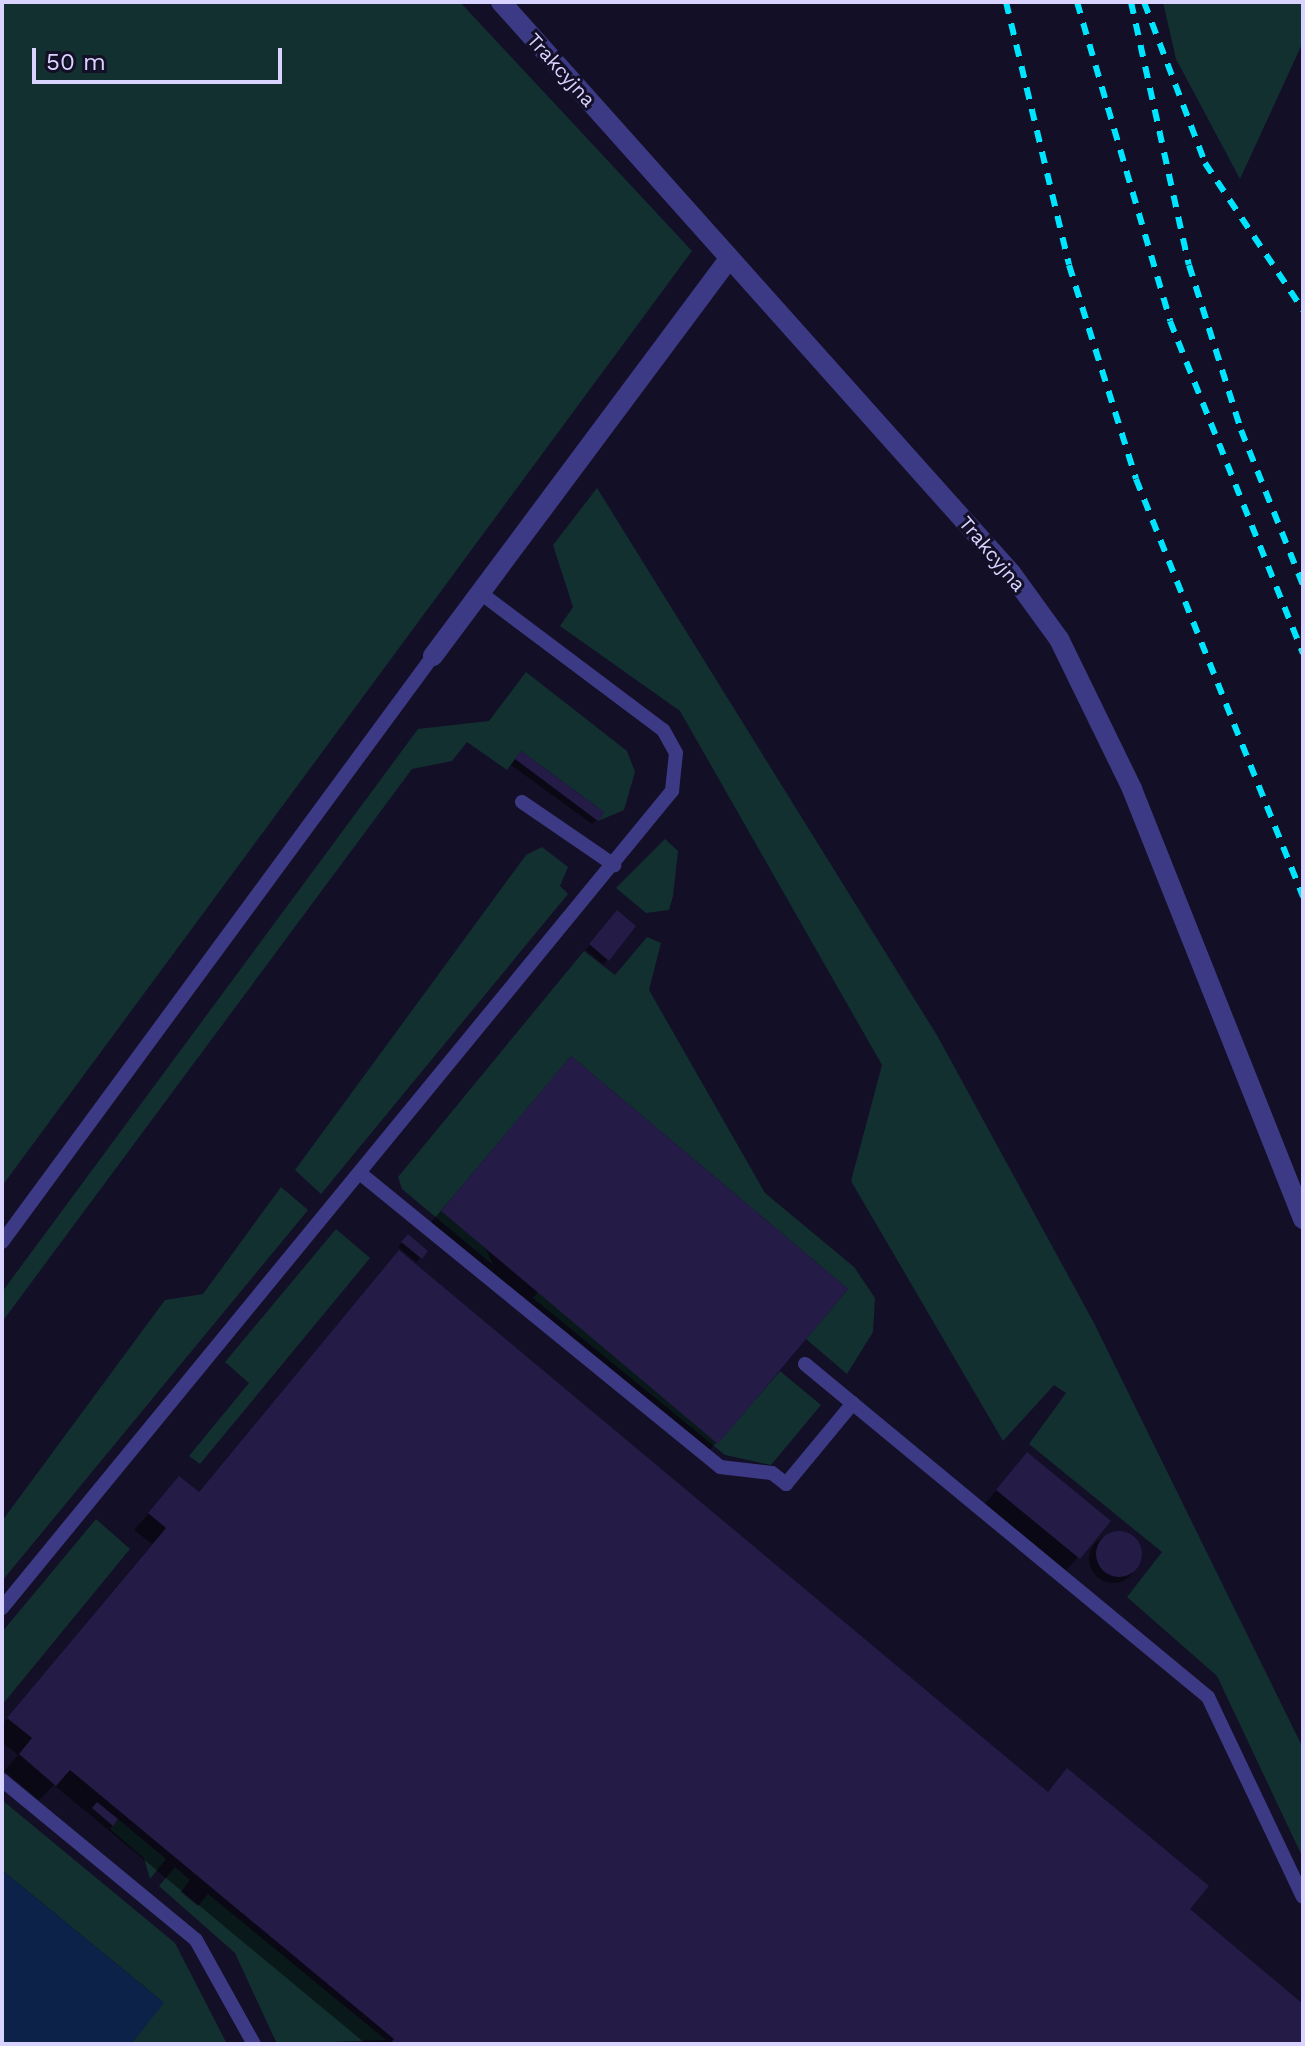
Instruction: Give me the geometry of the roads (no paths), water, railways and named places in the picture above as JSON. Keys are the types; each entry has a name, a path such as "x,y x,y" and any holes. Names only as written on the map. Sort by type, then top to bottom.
{"street":[{"name":"Trakcyjna","path":"501,2 1011,573 1059,639 1132,789 1303,1219"},
{"path":"433,656 729,259"}],"lane":[{"path":"2,1608 672,791 672,742 479,592"},
{"path":"2,1242 433,656"},
{"path":"522,802 614,865"},
{"path":"361,1174 720,1467 772,1473 786,1484 853,1403"},
{"path":"805,1364 1208,1697 1303,1897"},
{"path":"2,1780 196,1940 254,2044"}],"water":[{"path":"2,1870 164,2003 131,2044 2,2044"}],"railway":[{"path":"1006,2 1069,265 1136,479 1303,897"},
{"path":"1077,2 1170,321 1303,653"},
{"path":"1131,2 1189,265 1241,430 1303,585"},
{"path":"1144,2 1205,163 1303,310"}]}
